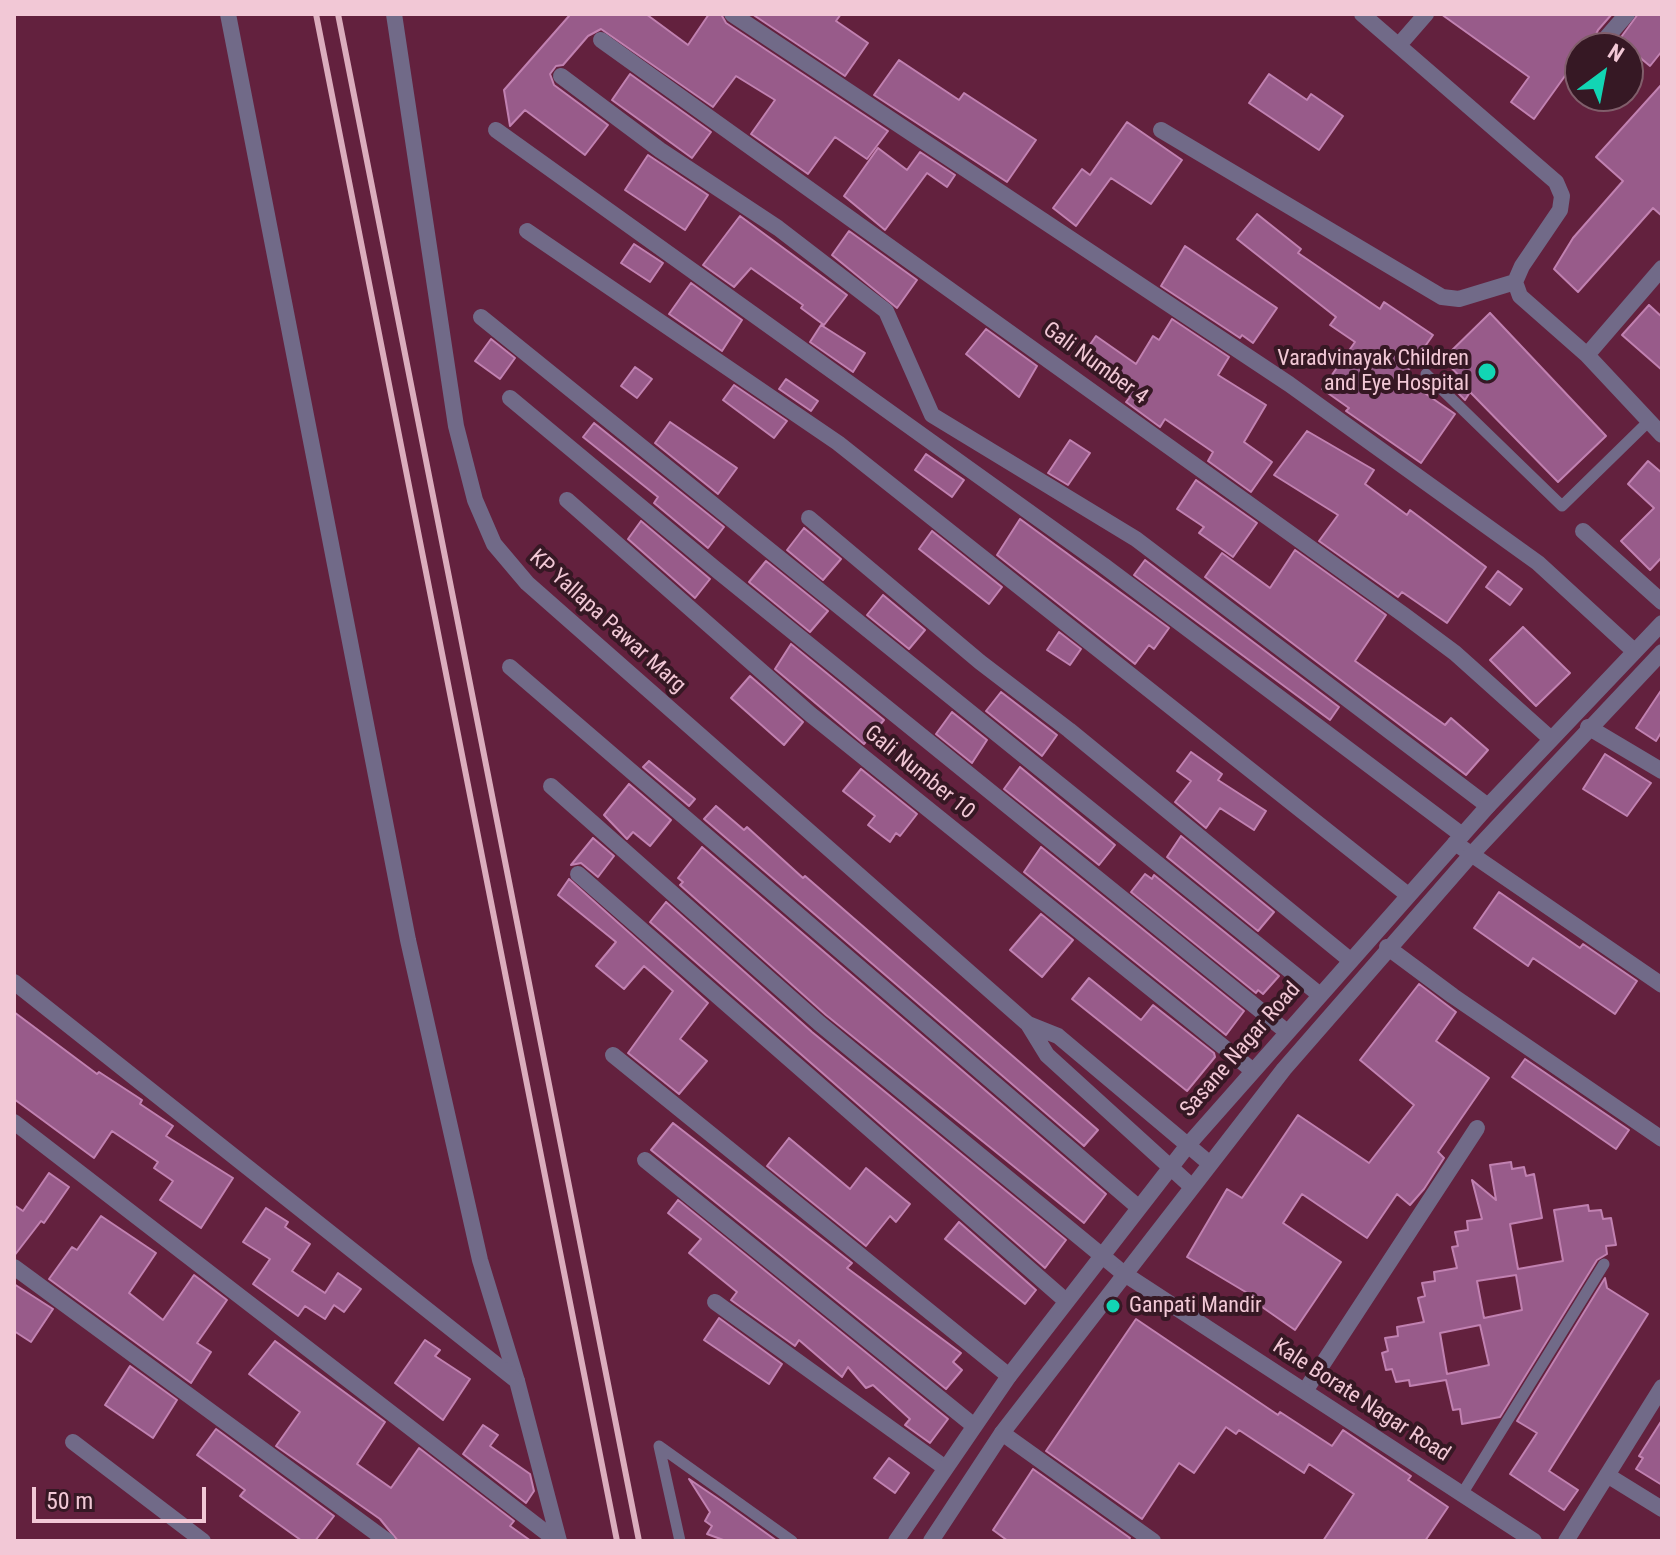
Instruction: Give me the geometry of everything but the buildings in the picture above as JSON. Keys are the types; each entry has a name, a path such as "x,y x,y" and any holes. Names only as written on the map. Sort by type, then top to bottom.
{"street":[{"path":"228,14 408,940 480,1260 517,1381 558,1541"},
{"name":"KP Yallapa Pawar Marg","path":"394,14 456,426 475,500 494,544 527,583 1028,1024 1047,1055 1191,1186"},
{"path":"732,14 1289,384 1538,563 1634,651"},
{"path":"1362,14 1556,182 1562,196 1560,210 1522,266 1515,282 1520,296 1587,355 1662,435"},
{"path":"1399,45 1426,14"},
{"path":"1611,32 1627,14"},
{"name":"Gali Number 4","path":"601,40 1404,615 1455,653 1551,739"},
{"path":"561,76 660,150 778,228 886,311 932,415 1136,539 1488,806"},
{"path":"496,130 1103,565 1458,839 1470,856 1662,985"},
{"path":"1161,130 1442,297 1459,299 1515,282"},
{"path":"527,231 838,443 1408,895"},
{"path":"1587,355 1662,268"},
{"path":"481,317 1320,995"},
{"path":"510,398 725,577 1287,1032"},
{"name":"Gali Number 10","path":"567,500 810,714 1252,1070"},
{"path":"809,518 980,662 1069,730 1350,960"},
{"path":"1583,531 1662,602"},
{"name":"Sasane Nagar Road","path":"896,1541 1009,1376 1188,1145 1458,839 1662,623"},
{"name":"Sasane Nagar Road","path":"938,1538 1002,1433 1209,1163 1387,947 1588,727 1662,652"},
{"path":"510,667 1138,1207"},
{"path":"1588,727 1662,771"},
{"name":"Kale Borate Nagar Road","path":"551,786 819,1023 1100,1256 1534,1541"},
{"path":"578,874 1066,1301"},
{"path":"1387,947 1662,1139"},
{"path":"14,982 517,1381"},
{"name":"KP Yallapa Pawar Marg","path":"1028,1024 1058,1036 1209,1163"},
{"path":"613,1055 1009,1376"},
{"path":"14,1122 558,1541"},
{"path":"1305,1391 1477,1128"},
{"path":"645,1160 973,1425"},
{"path":"14,1267 387,1541"},
{"path":"715,1302 944,1467"},
{"path":"1566,1541 1662,1387"},
{"path":"1002,1433 1153,1541"},
{"path":"73,1442 203,1541"},
{"path":"1607,1475 1662,1509"}],"lane":[{"path":"1426,374 1562,506 1649,421"},
{"path":"1462,1494 1604,1264"},
{"path":"680,1541 659,1446 792,1541"}],"railway":[{"path":"316,14 617,1541"},
{"path":"338,14 639,1541"}],"place":[{"name":"Varadvinayak Children and Eye Hospital","path":"1487,372"},
{"name":"Ganpati Mandir","path":"1113,1306"}]}
